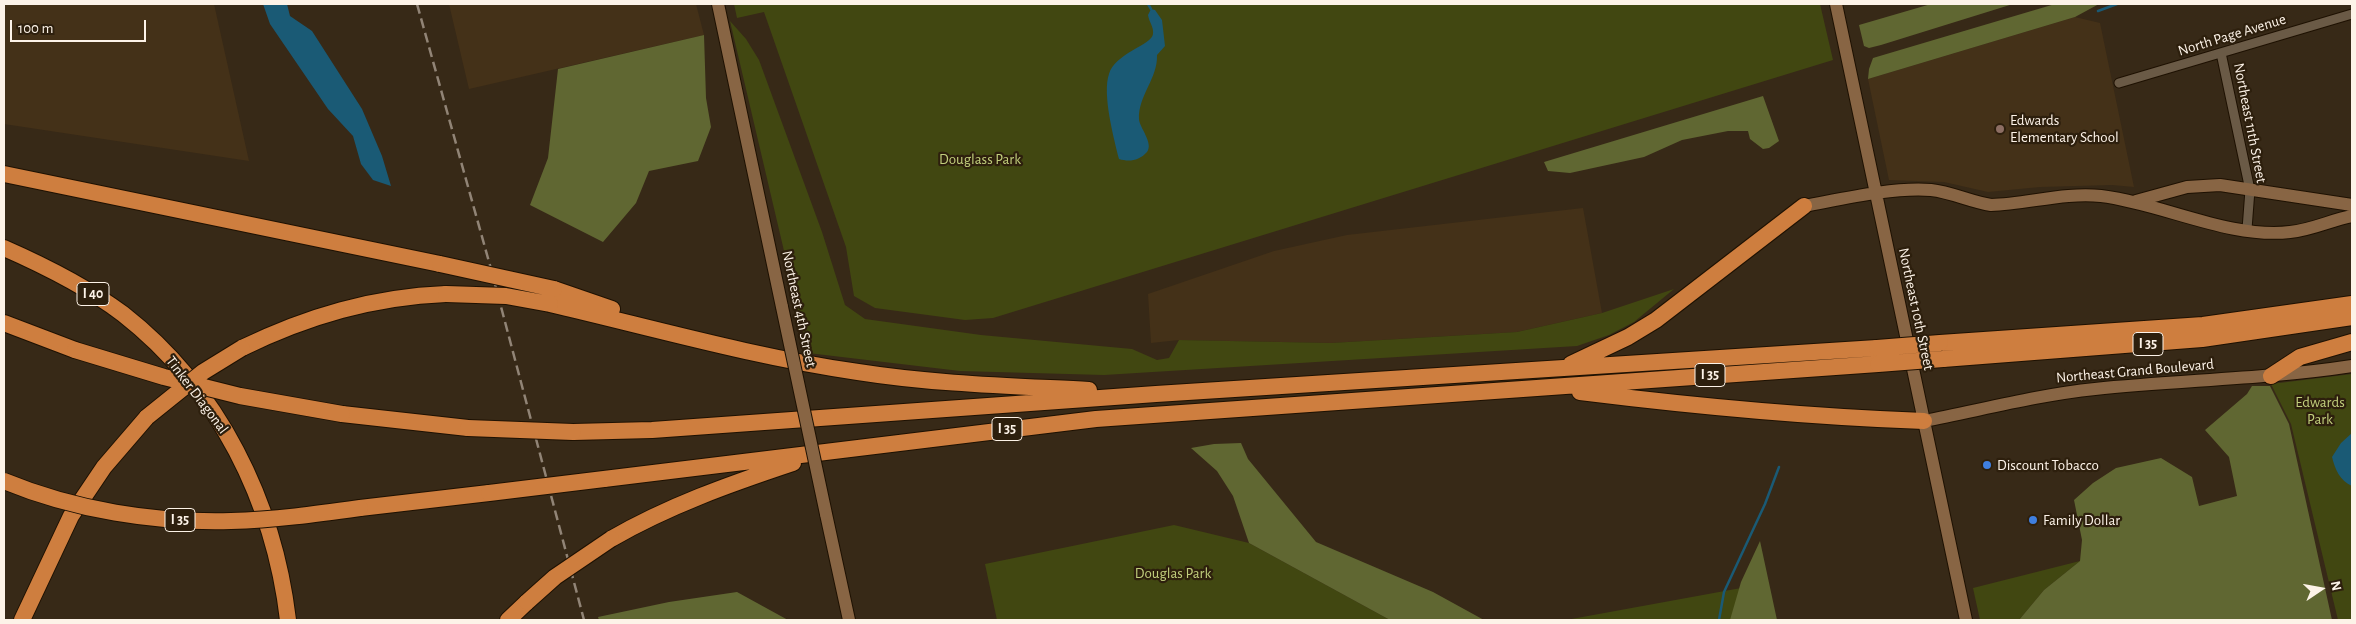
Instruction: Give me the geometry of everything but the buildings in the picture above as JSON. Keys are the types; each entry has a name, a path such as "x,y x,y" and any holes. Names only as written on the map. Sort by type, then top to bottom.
{"highway":[{"path":"4,174 440,264 694,337 775,358 859,373 930,380 1156,394"},
{"path":"1564,368 1628,337 1656,320 1804,206"},
{"name":"Tinker Diagonal","path":"4,248 63,276 122,314 170,358 205,400 233,444 262,506 283,582 288,620"},
{"path":"22,620 50,558 84,495 120,447 147,417 203,372 242,348 300,322 345,308 385,299 446,294 552,297"},
{"name":"I 35","path":"4,481 62,501 106,510 186,520 230,521 283,518 1096,419 1542,387 1941,351 2203,325 2352,304"},
{"name":"I 35","path":"1941,351 2202,339 2352,317"},
{"name":"I 35","path":"4,323 75,350 164,377 240,396 342,414 468,428 573,432 652,430 1156,394 1564,368 1878,356"},
{"path":"2271,376 2300,357 2352,342"},
{"path":"1542,387 1640,399 1858,418 1924,421"},
{"path":"508,620 555,577 611,539 642,521 677,505 828,451"}],"main road":[{"name":"Northeast 4th Street","path":"718,4 849,620"},
{"name":"Northeast 10th Street","path":"1836,4 1966,620"},
{"path":"2136,201 2203,185 2220,185 2352,205"},
{"path":"1804,206 1875,194 1933,190 1977,203 1991,205 2081,195 2099,196 2136,201 2173,214 2247,230 2290,232 2352,216"},
{"name":"Northeast Grand Boulevard","path":"1924,421 2069,392 2271,376 2352,366"}],"street":[{"name":"North Page Avenue","path":"2119,83 2352,14"},
{"name":"Northeast 11th Street","path":"2221,53 2250,190 2247,230"}],"shaded area":[{"path":"4,4 214,4 249,161 4,124"},
{"path":"449,4 696,4 704,35 469,89"},
{"name":"Edwards Elementary School","path":"2075,17 2100,23 2134,187 2112,185 2040,187 1988,192 1944,182 1889,180 1868,79"},
{"path":"1583,208 1602,313 1517,332 1331,343 1179,340 1151,343 1148,294 1274,251 1347,235"}],"green space":[{"name":"Douglass Park","path":"734,4 1820,4 1833,60 993,318 965,320 875,308 854,296 846,247 764,12 737,18"},
{"path":"1931,4 2013,4 1881,45 1869,48 1864,46 1859,25"},
{"path":"2055,4 2099,4 2075,17 1868,79 1873,58"},
{"path":"730,21 746,39 759,60 822,232 845,305 865,319 981,335 1132,349 1157,360 1169,358 1179,340 1331,343 1517,332 1602,313 1674,289 1634,322 1609,335 1577,346 1104,375 960,371 808,353"},
{"path":"704,35 706,98 711,127 698,161 649,171 636,203 603,242 530,205 548,158 558,69"},
{"path":"1763,96 1779,141 1769,148 1763,149 1750,139 1748,131 1728,131 1682,140 1644,157 1570,173 1548,171 1544,162"},
{"name":"Edwards Park","path":"2352,374 2352,620 2338,620 2291,424 2271,384"},
{"path":"2252,386 2270,386 2289,424 2332,620 2019,620 2044,590 2080,561 2082,540 2074,500 2093,483 2116,468 2161,458 2192,477 2199,506 2237,496 2229,457 2205,430 2247,394"},
{"path":"1241,443 1248,459 1316,542 1433,592 1484,620 1390,620 1249,543 1233,496 1217,471 1191,448 1214,444"},
{"name":"Douglas Park","path":"1174,525 1249,543 1390,620 997,620 985,564"},
{"path":"1760,541 1777,620 1730,620 1741,582"},
{"path":"2080,561 2044,590 2019,620 1980,620 1973,588"},
{"path":"1752,586 1758,620 1566,620"},
{"path":"737,592 788,620 599,620 598,617 669,602"}],"water":[{"path":"263,4 287,4 290,16 312,31 362,109 382,156 391,186 373,180 361,164 353,136 328,109 270,24"},
{"path":"1151,9 1155,10 1162,20 1165,46 1157,55 1154,71 1140,111 1139,119 1148,140 1149,148 1144,155 1137,159 1123,160 1119,159 1112,129 1107,83 1109,74 1118,60 1151,38 1153,31 1148,15"},
{"path":"2352,433 2352,486 2344,481 2339,474 2332,457 2341,443"}],"waterway":[{"path":"1148,4 1151,9"},
{"path":"2098,11 2117,4"},
{"path":"1719,620 1724,592 1765,504 1779,467"}],"railway":[{"path":"417,4 491,269 584,620"}],"place":[{"name":"Edwards Elementary School","path":"2000,129"},
{"name":"Discount Tobacco","path":"1987,465"},
{"name":"Family Dollar","path":"2033,520"}]}
